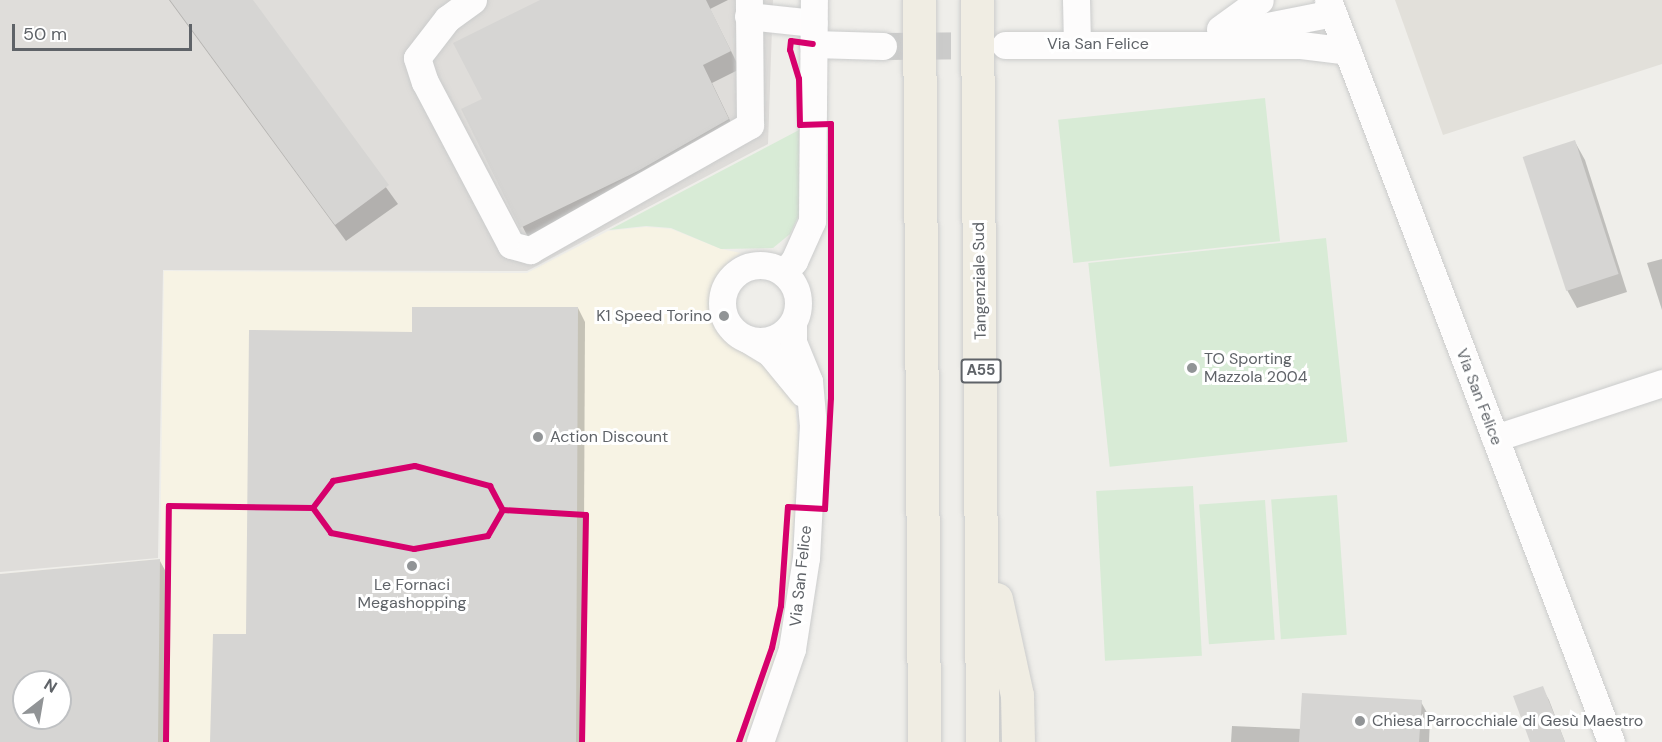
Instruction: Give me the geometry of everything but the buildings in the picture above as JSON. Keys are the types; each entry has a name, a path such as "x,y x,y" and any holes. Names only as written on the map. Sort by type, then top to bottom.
{"highway":[{"path":"919,0 924,742"},
{"name":"Tangenziale Sud","path":"977,0 983,537 982,742"},
{"path":"983,537 1017,695 1018,742"}],"street":[{"path":"473,0 447,19 417,58 425,82 511,245 530,250 750,125 748,8 814,22 882,46"},
{"path":"1076,0 1077,44"},
{"name":"Via San Felice","path":"1192,44 1230,24 1260,0"},
{"name":"Via San Felice","path":"1192,44 1330,6 1611,742"},
{"path":"810,404 792,376 770,353 737,333 724,316 723,291 730,279 755,265 770,266 784,272 794,261 812,221 814,22"},
{"name":"Via San Felice","path":"1005,45 1301,45 1348,51"},
{"name":"Via San Felice","path":"760,742 792,649 806,558 809,381 794,342 793,324 799,297 784,272"},
{"path":"747,339 773,340 793,324"},
{"path":"1495,438 1662,383"}],"shaded area":[{"path":"0,0 773,0 768,144 527,271 163,270 158,558 0,572"},
{"path":"1395,0 1662,0 1662,64 1443,135"},
{"path":"646,227 671,229 721,249 741,253 729,261 712,285 717,329 736,346 768,359 795,400 799,449 789,589 776,656 745,742 0,742 0,574 160,559 164,271 527,273 608,231"}],"green space":[{"path":"1265,98 1280,241 1073,263 1058,120"},
{"path":"799,130 799,215 790,234 773,248 721,249 671,228 646,226 609,230"},
{"path":"1326,238 1347,442 1110,467 1088,263"},
{"path":"1193,486 1202,656 1105,661 1096,491"},
{"path":"1337,495 1347,635 1281,639 1271,500"},
{"path":"1265,500 1275,640 1209,644 1199,505"}],"tunnel":[{"path":"883,46 998,45"}],"cycle path":[{"path":"739,742 772,648 781,606 788,507 825,509 831,398 831,124 800,125 799,79 790,50 791,41 813,44"},
{"path":"166,742 169,506 313,508 333,481 415,466 490,486 503,510 586,515 582,742"},
{"path":"313,508 331,533 414,549 488,536 503,510"}],"place":[{"name":"K1 Speed Torino","path":"724,316"},
{"name":"TO Sporting Mazzola 2004","path":"1192,368"},
{"name":"Action Discount","path":"538,437"},
{"name":"Le Fornaci Megashopping","path":"412,566"},
{"name":"Chiesa Parrocchiale di Gesù Maestro","path":"1360,721"}]}
